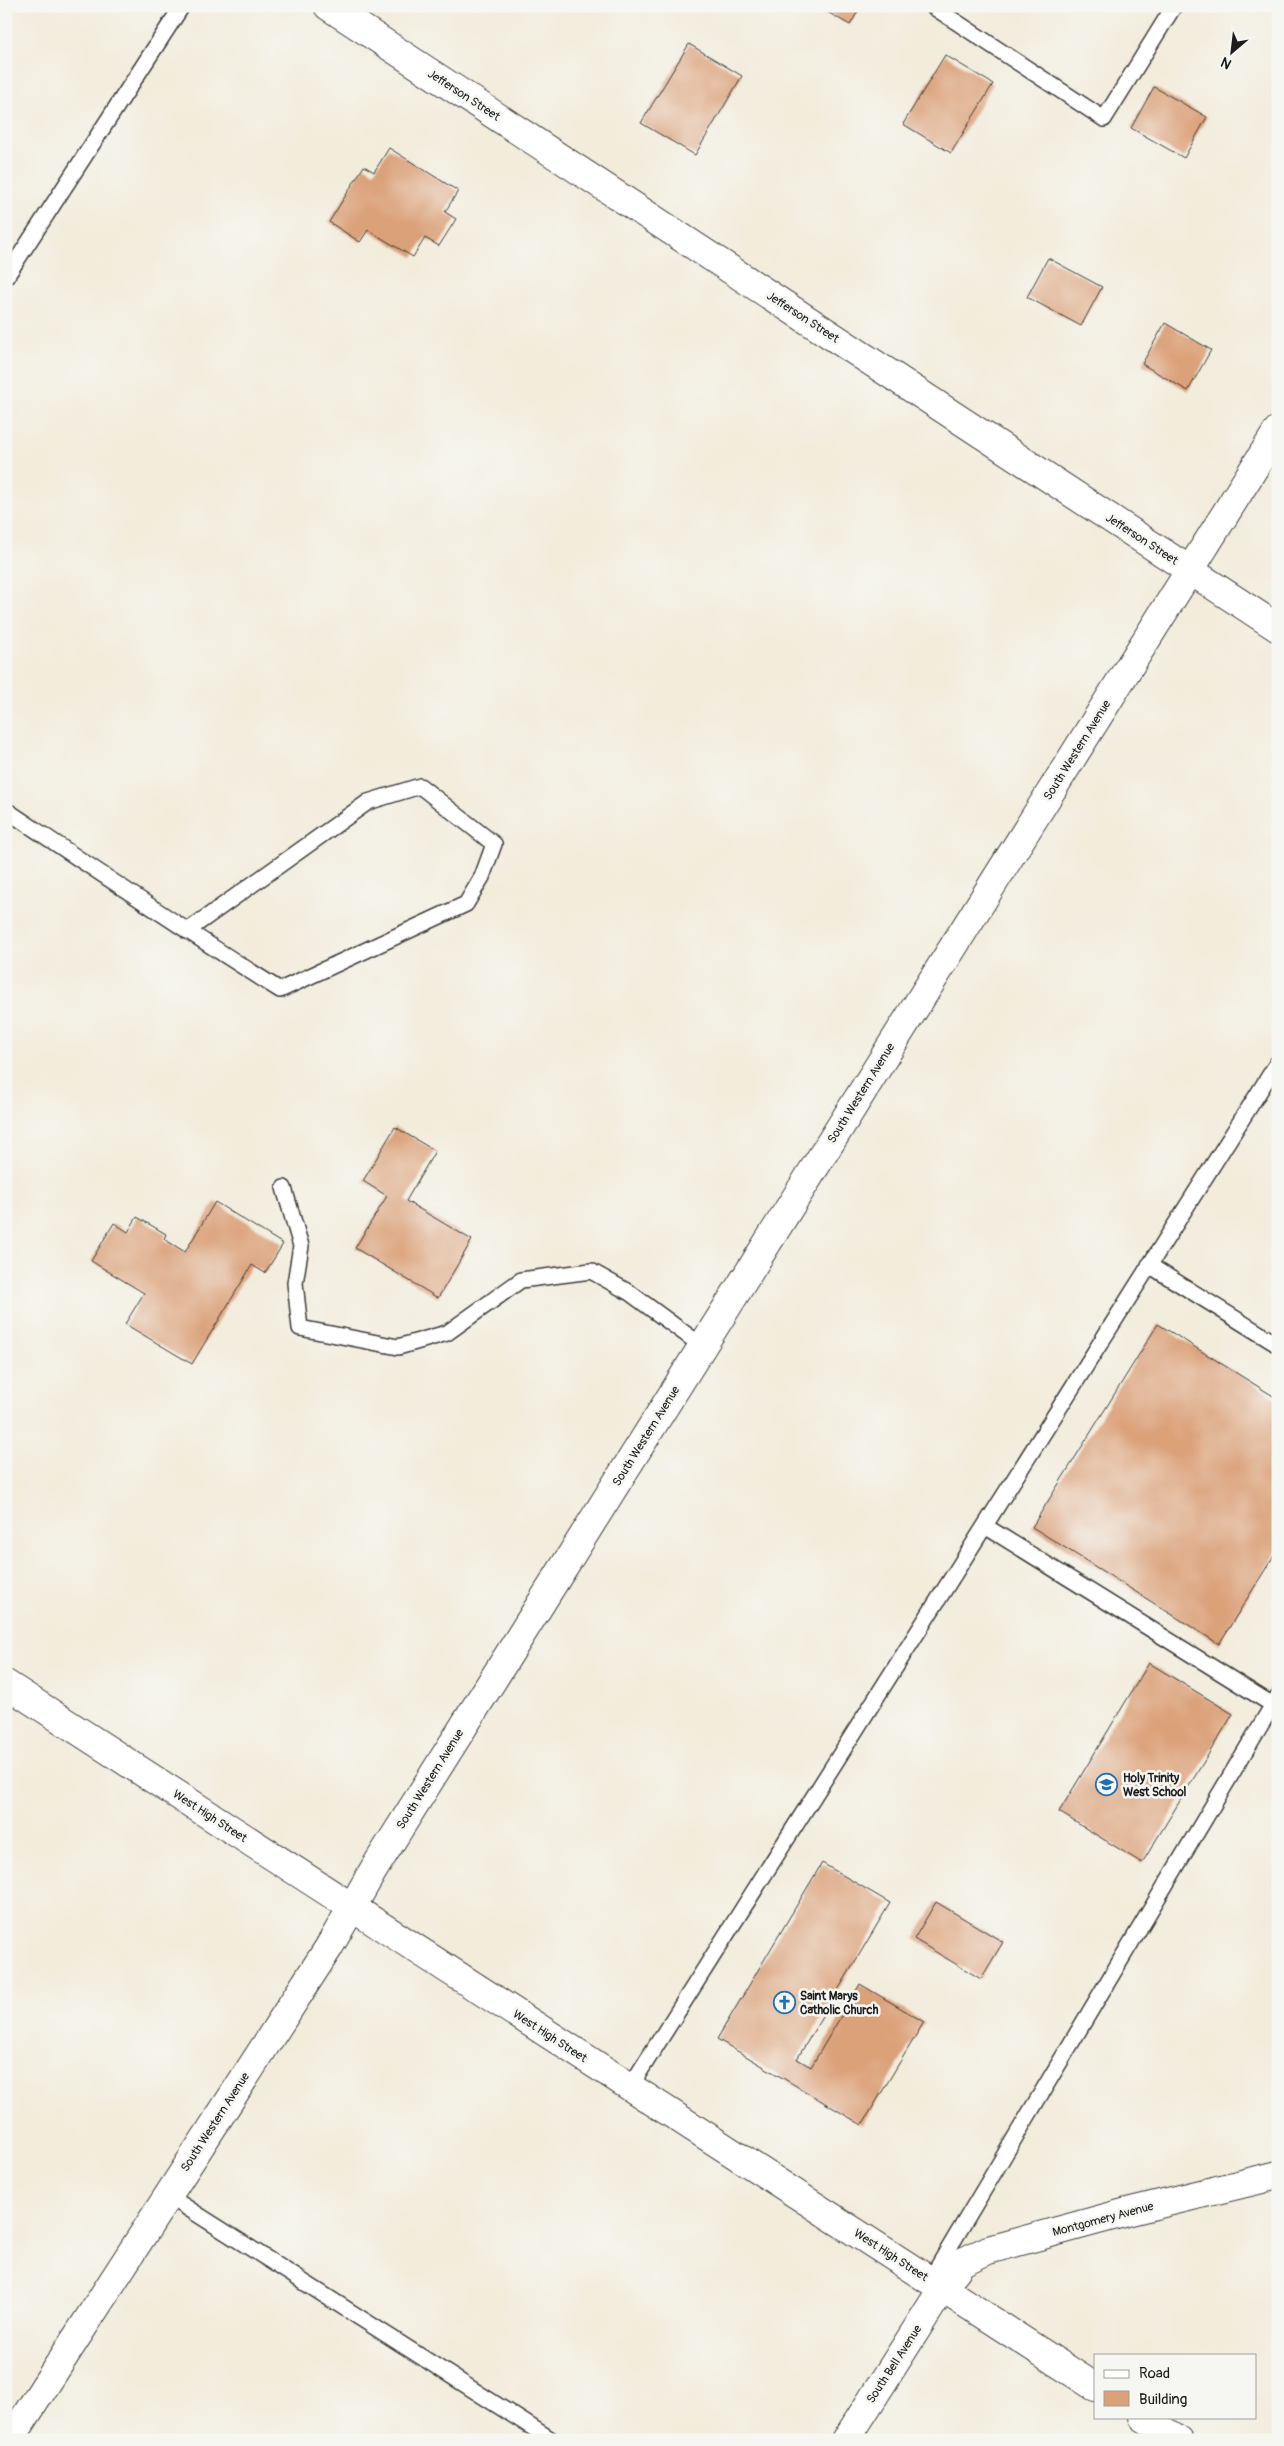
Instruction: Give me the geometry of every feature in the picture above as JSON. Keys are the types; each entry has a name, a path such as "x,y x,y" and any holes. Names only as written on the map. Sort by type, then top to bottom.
{"street":[{"name":"Jefferson Street","path":"328,6 1278,628"},
{"name":"South Western Avenue","path":"10,2440 329,1947 350,1908 1278,430"},
{"name":"West High Street","path":"6,1684 350,1908 1094,2386"},
{"name":"Montgomery Avenue","path":"936,2284 962,2262 988,2250 1131,2211 1278,2175"},
{"name":"South Bell Avenue","path":"846,2440 936,2284"},
{"path":"1145,2418 1178,2440"}],"lane":[{"path":"6,278 182,6"},
{"path":"932,6 1104,119 1174,6"},
{"path":"6,810 187,931 280,990 466,904 482,877 494,844 420,786 368,802 187,931"},
{"path":"630,2087 1278,1062"},
{"path":"284,1188 301,1246 295,1283 300,1328 398,1347 447,1333 521,1280 591,1271 630,1293 702,1346"},
{"path":"1149,1265 1278,1345"},
{"path":"936,2284 1275,1701 985,1526"},
{"path":"167,2195 552,2440"}],"building":[{"path":"817,6 861,6 850,25"},
{"path":"689,44 742,76 695,155 641,123"},
{"path":"945,55 993,84 951,153 903,124"},
{"path":"1154,87 1207,117 1184,158 1131,128"},
{"path":"389,148 458,191 445,212 456,219 439,246 425,238 413,257 368,230 360,242 329,222 364,166 374,172"},
{"path":"1048,258 1102,287 1081,326 1027,297"},
{"path":"1165,323 1211,350 1188,391 1142,364"},
{"path":"395,1127 435,1151 406,1201 472,1240 438,1298 355,1248 387,1196 363,1181"},
{"path":"215,1202 283,1244 265,1273 252,1265 192,1364 125,1324 144,1293 91,1261 114,1223 128,1232 137,1217 166,1234 164,1239 185,1252"},
{"path":"1158,1324 1278,1399 1278,1549 1219,1644 1032,1527"},
{"path":"1149,1663 1233,1714 1142,1863 1059,1812"},
{"name":"Saint Marys Catholic Church","path":"822,1863 890,1903 797,2059 811,2067 860,1984 924,2022 862,2125 717,2039"},
{"path":"936,1902 1003,1942 981,1979 914,1939"}],"railway":[{"path":"6,2432 14,2440"}],"place":[{"name":"Holy Trinity West School","path":"1107,1785"},
{"name":"Saint Marys Catholic Church","path":"784,2003"}]}
